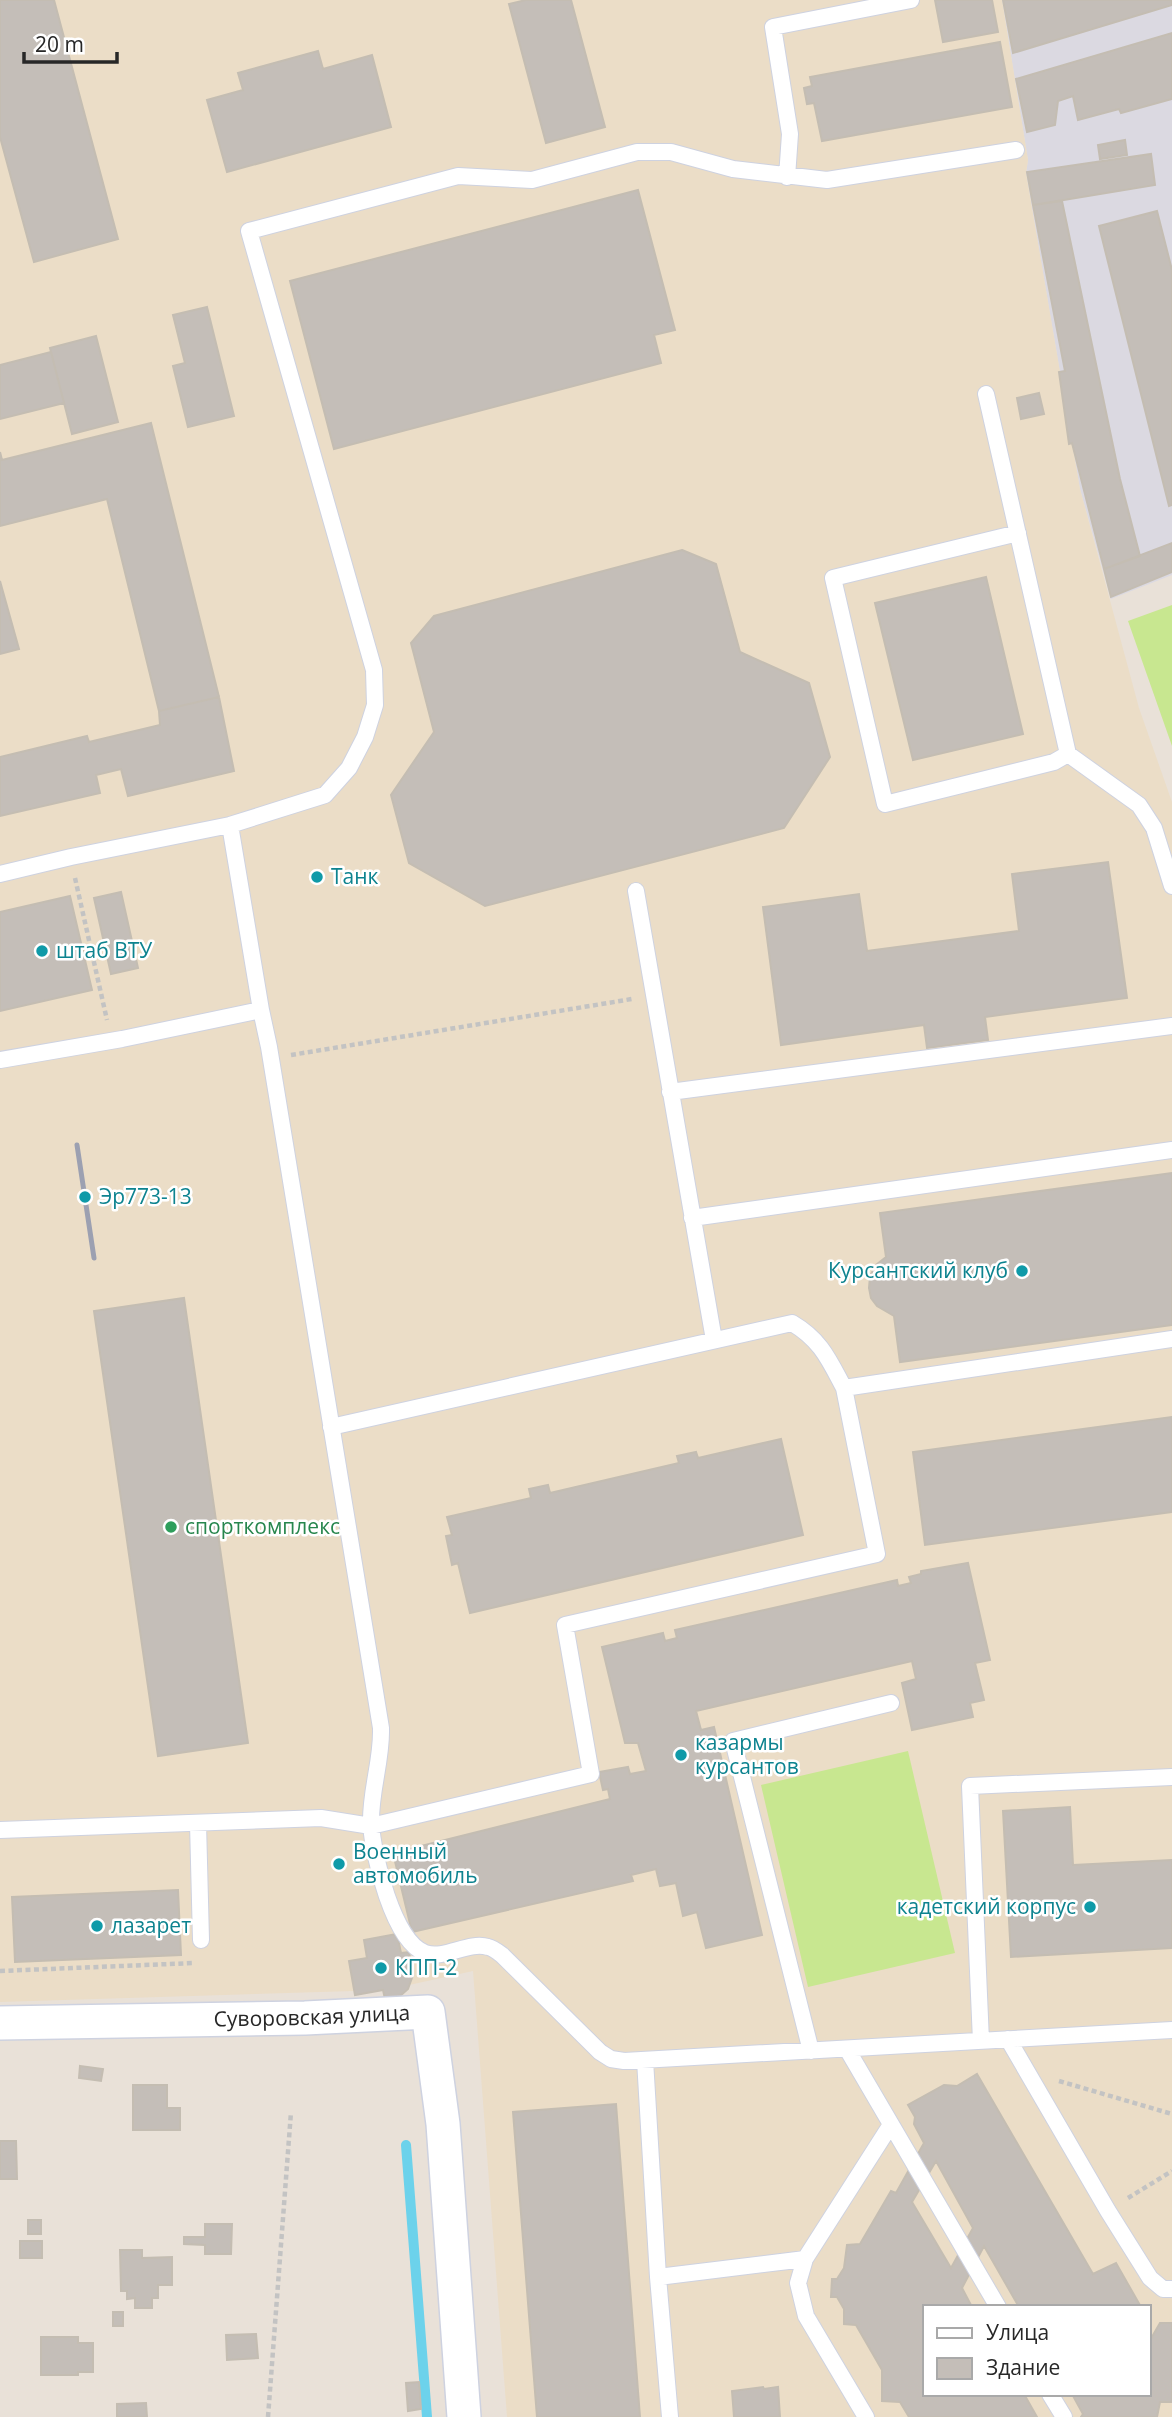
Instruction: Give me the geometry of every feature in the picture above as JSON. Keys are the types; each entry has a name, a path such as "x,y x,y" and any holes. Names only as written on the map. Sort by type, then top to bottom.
{"street":[{"name":"Суворовская улица","path":"0,2023 305,2018 428,2012 443,2124 464,2417"}],"lane":[{"path":"787,177 790,135 773,27 911,0"},
{"path":"0,874 230,825 325,795 349,768 365,737 375,705 374,670 249,231 458,176 532,180 637,152 671,152 733,169 827,180 1016,149"},
{"path":"986,394 1069,754 1139,805 1154,828 1172,886"},
{"path":"1018,533 832,578 885,804 1054,762 1069,754"},
{"path":"230,825 381,1728 382,1744 373,1784 371,1826 387,1900 405,1935 423,1952 432,1955 489,1947 502,1955 600,2052 611,2059 624,2061 1172,2030"},
{"path":"636,891 714,1340"},
{"path":"0,1060 261,1010"},
{"path":"670,1092 1172,1026"},
{"path":"692,1218 1172,1150"},
{"path":"0,1830 320,1818 371,1826 591,1774 565,1625 877,1554 844,1388 819,1343 792,1324 331,1427"},
{"path":"844,1388 1172,1339"},
{"path":"811,2051 733,1741 891,1703"},
{"path":"981,2041 971,1786 1172,1777"},
{"path":"198,1822 201,1940"},
{"path":"1008,2039 1150,2278 1163,2289 1172,2289"},
{"path":"847,2049 997,2305"},
{"path":"646,2060 658,2277 670,2417"},
{"path":"866,2417 806,2316 798,2283 805,2259 891,2126"},
{"path":"658,2277 805,2259"},
{"path":"1051,2396 1063,2417"}],"path":[{"path":"71,857 112,1040"},
{"path":"287,1055 653,996"},
{"path":"0,1971 201,1963 201,1940"},
{"path":"1029,2072 1172,2114"},
{"path":"268,2417 291,2112"},
{"path":"1108,2211 1172,2171"}],"shaded area":[{"path":"0,0 1002,0 1028,160 1026,173 1080,489 1139,708 1172,802 1172,2417 507,2417 473,1971 409,1985 385,1999 383,1990 355,1995 354,1991 0,2002"},
{"path":"1002,0 1172,0 1172,575 1111,599 1080,489 1026,173 1028,160"}],"green space":[{"path":"1172,605 1172,746 1128,621"},
{"path":"908,1751 955,1953 808,1987 761,1785"}],"building":[{"path":"0,0 54,0 118,239 34,262 0,137"},
{"path":"526,0 571,0 605,127 546,143 509,4"},
{"path":"935,0 992,0 998,32 943,42"},
{"path":"1003,0 1172,0 1172,5 1013,53"},
{"path":"1172,33 1172,99 1121,113 1119,109 1078,120 1073,96 1058,101 1055,125 1027,132 1016,79"},
{"path":"1000,42 1012,107 822,141 814,103 807,104 804,88 812,86 810,77"},
{"path":"318,51 323,69 372,55 391,127 227,172 207,100 243,90 238,73"},
{"path":"1125,140 1127,155 1100,159 1098,145"},
{"path":"1151,154 1155,185 1033,205 1027,172"},
{"path":"638,190 675,330 654,335 661,363 334,449 290,281"},
{"path":"1062,201 1120,479 1140,556 1104,569 1072,443 1069,444 1059,372 1065,371 1033,205"},
{"path":"1157,211 1172,270 1172,505 1169,506 1099,226"},
{"path":"207,307 234,416 188,427 173,366 185,363 173,315"},
{"path":"96,336 118,422 72,434 50,348"},
{"path":"51,352 64,403 0,419 0,365"},
{"path":"1039,393 1044,414 1021,419 1017,398"},
{"path":"151,423 219,697 159,711 107,499 0,526 0,452 2,460"},
{"path":"1172,543 1172,572 1111,597 1104,569"},
{"path":"682,550 716,564 740,652 809,683 830,757 784,828 485,906 409,863 391,795 434,732 411,643 434,616"},
{"path":"986,577 1023,734 913,760 875,603"},
{"path":"0,581 19,649 0,654"},
{"path":"219,697 234,771 128,796 121,769 96,775 100,793 0,816 0,757 87,736 89,742 160,725 159,711"},
{"path":"1108,862 1127,998 985,1017 988,1040 927,1048 924,1025 781,1045 763,907 859,894 867,951 1019,931 1012,874"},
{"path":"121,892 138,968 111,974 94,898"},
{"name":"штаб ВТУ","path":"70,896 92,990 0,1011 0,912"},
{"name":"Курсантский клуб","path":"1172,1173 1172,1325 900,1362 894,1316 877,1306 871,1298 869,1288 870,1276 876,1265 886,1257 880,1213"},
{"name":"спорткомплекс","path":"184,1298 248,1743 158,1756 94,1311"},
{"path":"1172,1417 1172,1512 925,1545 913,1452"},
{"path":"781,1439 803,1535 470,1613 458,1563 452,1565 446,1536 452,1535 447,1517 531,1498 529,1489 548,1485 550,1493 679,1463 677,1456 696,1452 698,1458"},
{"name":"казармы курсантов","path":"968,1563 990,1660 975,1663 984,1700 970,1703 973,1717 912,1730 902,1683 916,1679 912,1661 696,1711 701,1730 714,1727 762,1935 706,1948 697,1912 683,1916 676,1883 660,1886 656,1869 631,1875 633,1881 412,1932 393,1853 610,1799 608,1789 603,1790 599,1772 628,1767 630,1774 646,1771 638,1743 625,1743 602,1647 663,1633 665,1641 677,1638 675,1630 897,1580 898,1586 911,1583 909,1577 921,1574 921,1571"},
{"name":"кадетский корпус","path":"1070,1807 1073,1865 1172,1860 1172,1948 1011,1957 1003,1811"},
{"name":"лазарет","path":"178,1890 181,1955 15,1962 12,1897"},
{"name":"КПП-2","path":"397,1934 401,1953 409,1952 413,1975 408,1989 400,1996 385,1999 383,1990 355,1995 349,1961 367,1958 364,1940"},
{"path":"80,2066 103,2069 101,2081 79,2078"},
{"path":"977,2074 1093,2274 1116,2263 1140,2305 1018,2305 984,2246 962,2288 971,2305 923,2305 923,2396 1025,2396 1037,2417 909,2417 900,2402 882,2401 882,2370 856,2325 844,2324 844,2309 837,2297 831,2297 832,2279 837,2279 844,2268 847,2245 860,2244 891,2191 896,2193 924,2143 908,2105 944,2085 957,2086","holes":["936,2161 973,2228 951,2268 912,2202"]},
{"path":"133,2085 167,2085 167,2108 180,2108 180,2130 133,2130"},
{"path":"616,2104 640,2417 537,2417 513,2112"},
{"path":"0,2141 16,2141 17,2179 0,2179"},
{"path":"28,2220 41,2220 41,2234 28,2234"},
{"path":"205,2224 232,2224 231,2254 205,2254 205,2245 184,2244 184,2237 205,2237"},
{"path":"20,2241 42,2241 42,2258 20,2258"},
{"path":"120,2250 142,2250 142,2258 172,2257 172,2285 158,2285 158,2298 152,2298 152,2308 135,2308 135,2298 127,2299 127,2291 121,2291"},
{"path":"113,2312 123,2312 123,2326 113,2326"},
{"path":"1160,2323 1172,2323 1172,2402 1160,2402 1157,2417 1081,2417 1083,2414 1073,2396 1151,2396 1151,2339"},
{"path":"256,2334 258,2358 227,2360 226,2335"},
{"path":"41,2337 78,2337 78,2343 93,2343 93,2372 78,2372 78,2375 41,2375"},
{"path":"419,2382 421,2409 408,2411 406,2383"},
{"path":"778,2387 780,2417 734,2417 732,2391"},
{"path":"146,2403 147,2417 117,2417 117,2404"}],"waterway":[{"path":"406,2145 427,2417"}],"railway":[{"path":"77,1145 94,1258"}],"place":[{"name":"Танк","path":"317,877"},
{"name":"штаб ВТУ","path":"42,951"},
{"name":"Эр773-13","path":"85,1197"},
{"name":"Курсантский клуб","path":"1022,1271"},
{"name":"спорткомплекс","path":"171,1527"},
{"name":"казармы курсантов","path":"681,1755"},
{"name":"Военный автомобиль","path":"339,1864"},
{"name":"кадетский корпус","path":"1090,1907"},
{"name":"лазарет","path":"97,1926"},
{"name":"КПП-2","path":"381,1968"}]}
